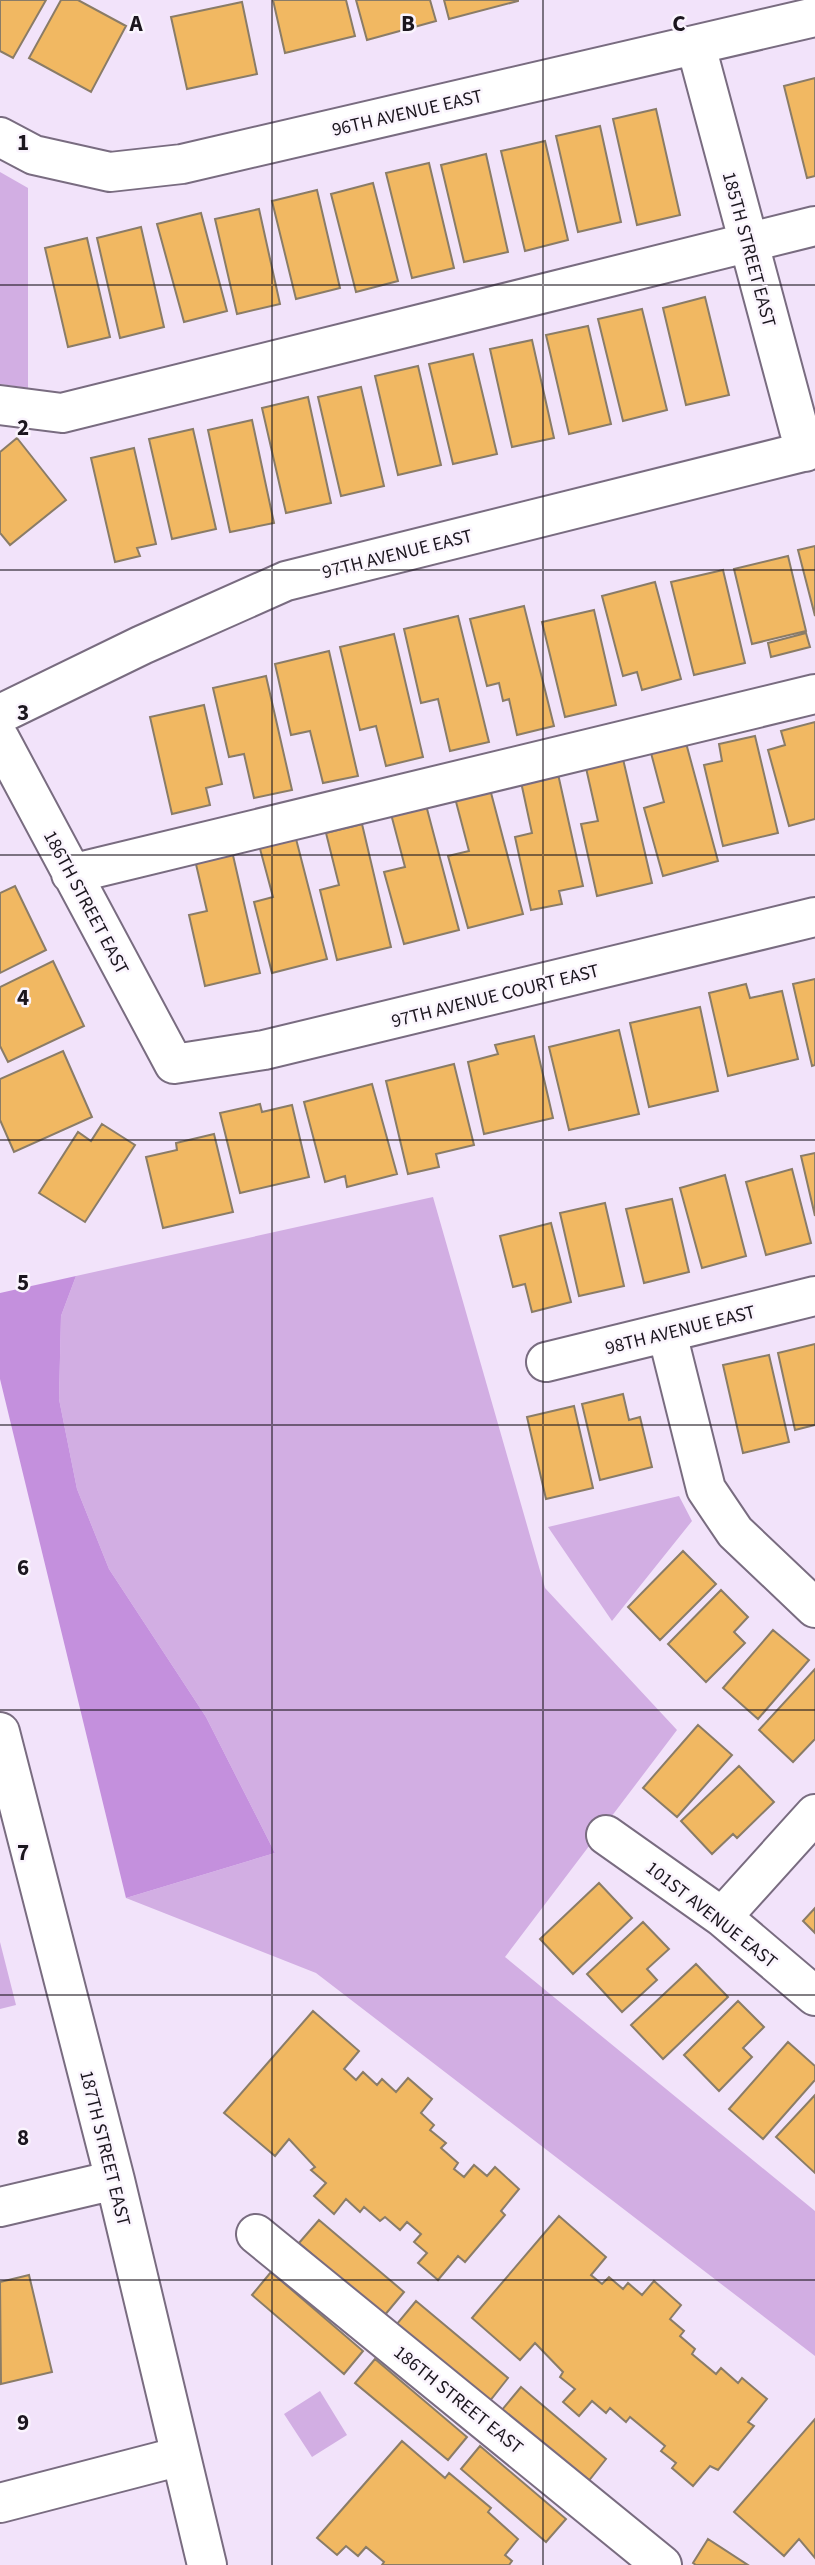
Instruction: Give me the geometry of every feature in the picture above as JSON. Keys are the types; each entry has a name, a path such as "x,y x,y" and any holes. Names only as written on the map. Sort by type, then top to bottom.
{"street":[{"name":"96TH AVENUE EAST","path":"0,137 34,155 110,172 182,164 815,17"},
{"name":"185TH STREET EAST","path":"696,46 747,242 810,451"},
{"path":"0,405 62,413 815,226"},
{"name":"97TH AVENUE EAST","path":"0,714 142,645 286,581 810,451"},
{"path":"71,874 815,694"},
{"name":"186TH STREET EAST","path":"0,739 174,1064"},
{"name":"97TH AVENUE COURT EAST","path":"174,1064 264,1050 815,918"},
{"name":"98TH AVENUE EAST","path":"546,1362 815,1296"},
{"path":"667,1333 706,1489 735,1532 815,1608"},
{"name":"187TH STREET EAST","path":"0,1732 115,2180 207,2565"},
{"path":"722,1917 815,1814"},
{"name":"101ST AVENUE EAST","path":"606,1835 722,1917 815,1996"},
{"path":"0,2207 115,2180"},
{"name":"186TH STREET EAST","path":"256,2234 662,2565"},
{"path":"0,2503 181,2456"}],"shaded area":[{"path":"0,172 28,188 28,388 0,384"},
{"path":"433,1197 545,1588 677,1730 505,1957 815,2211 815,2356 316,1973 126,1898 275,1853 206,1717 109,1569 77,1489 59,1399 61,1316 76,1276"},
{"path":"76,1276 61,1316 59,1399 77,1489 109,1569 206,1717 275,1853 126,1898 0,1379 0,1293"},
{"path":"679,1496 692,1521 612,1621 548,1527"},
{"path":"0,1942 16,2005 0,2009"},
{"path":"320,2391 347,2435 312,2457 284,2414"}],"building":[{"path":"0,0 46,0 13,58 0,51"},
{"path":"61,0 78,0 126,26 91,92 29,58"},
{"path":"273,0 346,0 355,36 285,53"},
{"path":"356,0 430,0 436,21 367,40"},
{"path":"444,0 518,0 518,1 449,19"},
{"path":"242,2 257,74 187,89 171,17"},
{"path":"815,78 815,176 807,178 784,86"},
{"path":"656,109 680,215 637,225 613,119"},
{"path":"600,126 621,222 578,232 556,136"},
{"path":"545,141 568,240 525,251 501,151"},
{"path":"486,154 508,252 464,262 441,165"},
{"path":"429,163 454,268 412,278 386,173"},
{"path":"373,183 398,281 356,292 331,194"},
{"path":"317,190 340,288 296,299 272,201"},
{"path":"259,209 280,304 237,314 215,219"},
{"path":"201,213 227,311 184,322 157,224"},
{"path":"141,227 164,327 120,338 97,238"},
{"path":"87,238 110,337 68,347 45,248"},
{"path":"705,297 729,395 686,405 663,308"},
{"path":"642,309 667,410 623,421 598,319"},
{"path":"588,326 611,424 569,434 546,335"},
{"path":"532,340 554,438 512,447 490,349"},
{"path":"473,354 497,454 453,464 429,364"},
{"path":"418,366 441,465 398,475 375,376"},
{"path":"361,387 384,486 341,496 318,397"},
{"path":"308,397 331,503 286,513 262,408"},
{"path":"252,420 274,523 230,532 208,430"},
{"path":"193,429 216,529 172,539 149,439"},
{"path":"17,438 66,500 10,545 0,533 0,452"},
{"path":"134,448 156,544 137,548 140,556 115,562 91,458"},
{"path":"815,546 815,616 798,550"},
{"path":"788,556 806,631 752,644 734,569"},
{"path":"723,570 745,663 694,675 671,582"},
{"path":"655,582 681,679 642,690 637,672 623,676 602,596"},
{"path":"524,606 554,726 517,735 509,699 503,701 499,683 487,686 470,619"},
{"path":"594,610 616,705 565,717 542,622"},
{"path":"458,616 489,742 450,751 438,699 421,703 404,629"},
{"path":"806,633 810,647 771,657 768,643"},
{"path":"394,634 423,757 386,766 376,726 360,730 340,647"},
{"path":"329,651 358,776 323,783 310,731 291,735 275,664"},
{"path":"266,676 292,790 254,798 244,754 229,757 213,688"},
{"path":"204,705 222,784 206,788 210,805 172,814 150,717"},
{"path":"815,722 815,819 789,826 768,750 785,745 781,731"},
{"path":"755,736 778,833 723,846 704,765 722,761 719,744"},
{"path":"686,743 718,861 663,876 644,808 664,802 651,753"},
{"path":"623,759 652,883 597,896 581,824 598,821 586,768"},
{"path":"558,774 583,886 559,891 562,904 531,910 515,837 532,833 521,782"},
{"path":"490,789 523,914 468,928 448,856 469,851 455,798"},
{"path":"426,805 459,930 404,944 384,872 405,867 391,814"},
{"path":"362,824 391,947 337,960 320,890 339,885 326,833"},
{"path":"295,835 327,959 272,973 254,902 273,897 259,845"},
{"path":"232,851 260,973 205,986 189,915 207,911 195,860"},
{"path":"15,886 46,950 0,973 0,893"},
{"path":"53,961 84,1026 8,1062 0,1046 0,987"},
{"path":"815,979 815,1065 812,1066 793,984"},
{"path":"746,984 750,998 782,991 798,1059 728,1076 709,993"},
{"path":"700,1007 718,1091 649,1107 630,1023"},
{"path":"619,1030 639,1114 569,1130 549,1047"},
{"path":"534,1036 553,1118 484,1134 468,1062 498,1054 495,1045"},
{"path":"63,1051 92,1117 14,1152 0,1120 0,1079"},
{"path":"454,1064 474,1145 436,1154 439,1167 408,1174 386,1081"},
{"path":"372,1084 397,1174 347,1187 345,1176 325,1182 304,1102"},
{"path":"260,1104 262,1112 292,1105 309,1177 240,1193 220,1113"},
{"path":"102,1124 135,1145 85,1222 39,1193 78,1132 91,1141"},
{"path":"214,1134 233,1212 163,1228 146,1157 177,1150 176,1143"},
{"path":"815,1153 815,1216 801,1156"},
{"path":"792,1169 811,1243 766,1255 746,1182"},
{"path":"725,1175 746,1256 702,1268 680,1188"},
{"path":"672,1199 689,1272 644,1283 626,1209"},
{"path":"605,1203 624,1286 579,1296 560,1213"},
{"path":"551,1223 571,1302 532,1312 525,1284 513,1287 500,1236"},
{"path":"815,1344 815,1425 795,1430 778,1353"},
{"path":"769,1355 789,1442 743,1453 723,1365"},
{"path":"623,1394 629,1420 640,1417 652,1467 600,1480 582,1404"},
{"path":"574,1406 593,1488 546,1499 527,1417"},
{"path":"683,1551 716,1584 660,1640 628,1607"},
{"path":"721,1590 748,1617 734,1632 745,1643 706,1682 668,1644"},
{"path":"773,1630 809,1660 758,1719 723,1688"},
{"path":"815,1669 815,1739 793,1762 759,1730"},
{"path":"698,1725 732,1755 677,1817 643,1788"},
{"path":"739,1766 774,1802 737,1838 733,1834 712,1854 681,1821"},
{"path":"599,1883 632,1918 573,1974 540,1939"},
{"path":"815,1908 815,1933 803,1921"},
{"path":"643,1922 669,1949 647,1969 657,1980 622,2012 587,1974"},
{"path":"696,1964 728,1997 663,2059 631,2025"},
{"path":"738,2001 764,2027 743,2048 752,2057 719,2091 684,2055"},
{"path":"313,2011 359,2051 344,2069 356,2080 363,2072 377,2085 382,2079 396,2092 408,2078 432,2099 421,2113 434,2125 430,2130 446,2143 441,2148 458,2163 454,2169 464,2177 474,2165 487,2176 495,2167 519,2189 501,2211 505,2215 465,2262 458,2256 438,2280 418,2263 427,2253 414,2242 421,2234 407,2222 400,2230 385,2217 380,2221 364,2207 360,2212 346,2199 334,2214 314,2196 326,2183 311,2170 315,2167 289,2139 275,2156 224,2113"},
{"path":"788,2042 815,2066 815,2080 763,2139 729,2109"},
{"path":"815,2095 815,2173 776,2137"},
{"path":"559,2216 606,2257 591,2275 602,2284 609,2277 623,2289 628,2283 642,2295 654,2281 681,2305 670,2319 684,2331 680,2336 695,2349 692,2354 716,2374 721,2368 738,2383 742,2378 767,2399 748,2422 754,2426 718,2470 710,2466 693,2486 672,2468 676,2463 661,2451 665,2446 630,2417 626,2422 610,2408 606,2413 592,2401 579,2416 563,2402 575,2389 560,2377 563,2372 535,2343 520,2360 472,2318"},
{"path":"319,2220 404,2292 384,2316 299,2243"},
{"path":"271,2272 363,2351 344,2374 252,2295"},
{"path":"29,2275 52,2372 1,2384 0,2282"},
{"path":"416,2301 508,2378 489,2402 396,2325"},
{"path":"375,2359 467,2437 448,2460 355,2383"},
{"path":"521,2387 606,2459 587,2483 501,2411"},
{"path":"815,2419 815,2558 799,2539 784,2556 734,2512"},
{"path":"402,2441 445,2478 449,2473 491,2508 488,2512 518,2539 505,2555 512,2561 509,2565 382,2565 384,2562 366,2547 358,2556 346,2546 337,2555 317,2538"},
{"path":"480,2446 566,2519 546,2542 461,2469"},
{"path":"708,2539 748,2565 696,2565 693,2563"}]}
